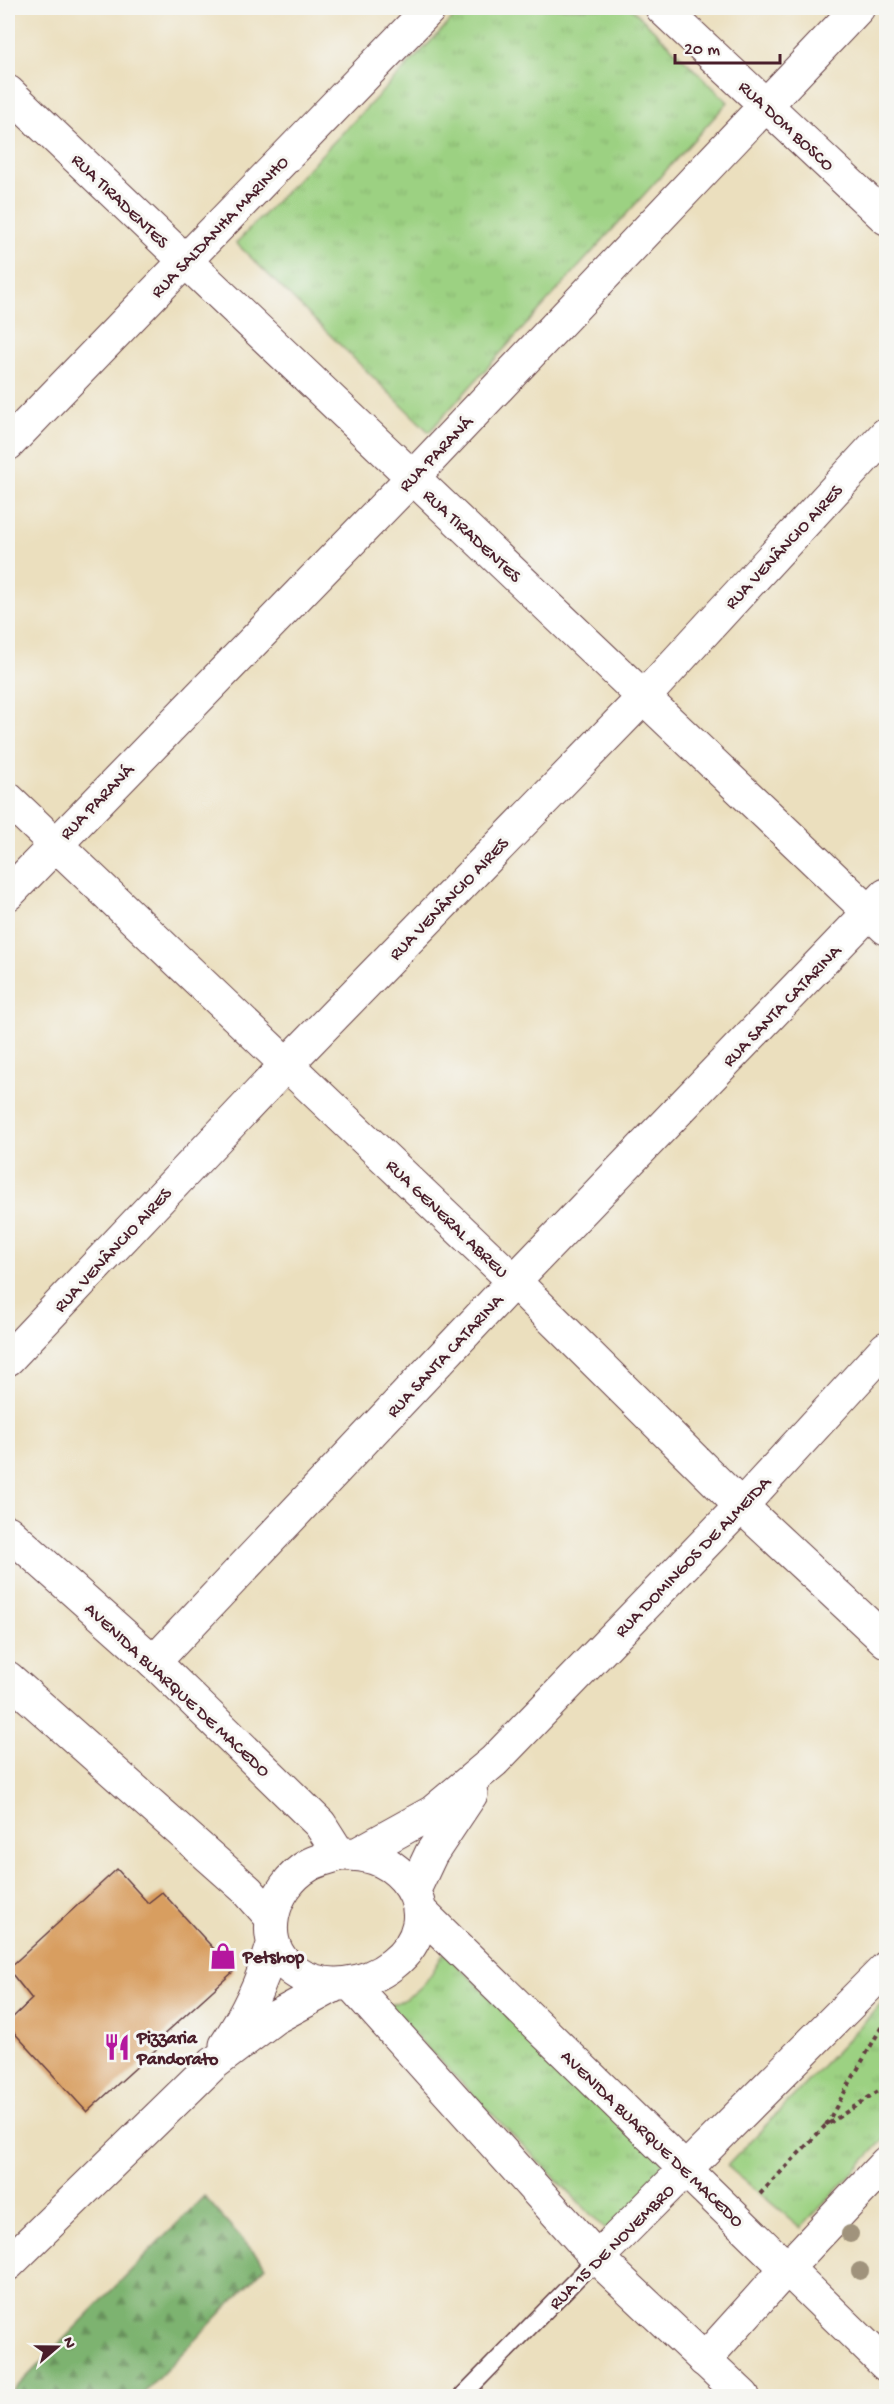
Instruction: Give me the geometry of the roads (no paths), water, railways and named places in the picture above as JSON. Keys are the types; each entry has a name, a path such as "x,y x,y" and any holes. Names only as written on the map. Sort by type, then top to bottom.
{"street":[{"name":"RUA SALDANHA MARINHO","path":"8,444 430,8"},
{"name":"RUA DOM BOSCO","path":"662,8 886,218"},
{"name":"RUA PARANÁ","path":"8,894 54,843 412,478 858,8"},
{"name":"RUA TIRADENTES","path":"8,92 644,697 881,912"},
{"name":"RUA VENÂNCIO AIRES","path":"8,1359 287,1064 644,697 886,434"},
{"name":"RUA GENERAL ABREU","path":"8,799 514,1281 741,1506 886,1641"},
{"name":"RUA SANTA CATARINA","path":"154,1662 514,1281 881,912"},
{"name":"RUA DOMINGOS DE ALMEIDA","path":"348,1854 433,1812 494,1761 741,1506 886,1348"},
{"name":"AVENIDA BUARQUE DE MACEDO","path":"8,1532 154,1662 348,1854"},
{"path":"8,1678 247,1890 272,1931 286,1965 307,1980 342,1985 597,2258 743,2397"},
{"name":"RUA DOMINGOS DE ALMEIDA","path":"417,1900 447,1828 494,1761"},
{"path":"8,2264 213,2064 274,2018 342,1985 373,1978 391,1967 407,1950 417,1930 417,1900 399,1873 381,1859 348,1854 308,1866 283,1889 261,1984 244,2018 213,2064"},
{"name":"AVENIDA BUARQUE DE MACEDO","path":"417,1900 686,2172 886,2365"},
{"name":"RUA 15 DE NOVEMBRO","path":"597,2258 686,2172 886,1968"},
{"path":"704,2360 886,2163"}],"lane":[{"name":"RUA 15 DE NOVEMBRO","path":"462,2397 597,2258"}],"place":[{"name":"Petshop","path":"223,1956"},
{"name":"Pizzaria Pandorato","path":"117,2047"}]}
